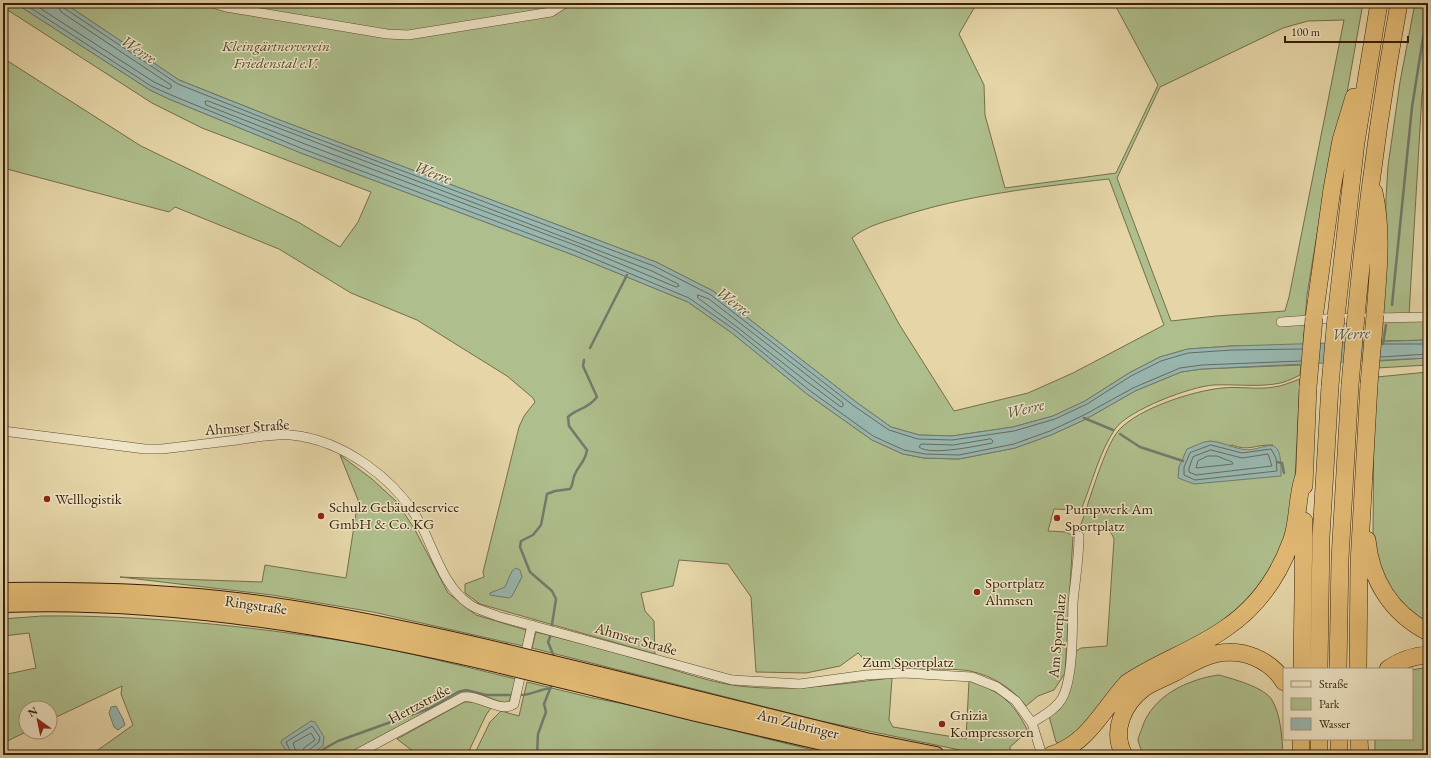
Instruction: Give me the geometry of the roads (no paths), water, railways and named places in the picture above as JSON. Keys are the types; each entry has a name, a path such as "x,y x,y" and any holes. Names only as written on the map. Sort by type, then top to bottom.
{"highway":[{"path":"1319,668 1321,537 1330,386 1336,316 1356,142 1379,3"},
{"path":"1338,668 1340,559 1350,385 1363,236 1386,75 1399,3"},
{"path":"1302,668 1304,476 1308,387 1314,318 1332,190 1341,140 1373,36"},
{"path":"1358,668 1362,504 1369,384 1380,253 1379,214 1372,181"},
{"path":"1058,752 1086,735 1095,726 1114,697 1127,683 1226,629 1250,608 1267,589 1280,567 1292,540 1299,489 1304,476"},
{"path":"1362,504 1368,553 1374,574 1383,593 1395,607 1415,625 1428,632"},
{"name":"Ringstraße","path":"3,591 60,590 127,593 245,602 417,632 503,659"},
{"name":"Ringstraße","path":"3,604 124,605 224,614 306,626 503,659"},
{"path":"3,612 52,610 76,604"},
{"path":"1124,755 1118,736 1125,708 1144,688 1198,660 1216,654 1231,652 1248,654 1270,665 1283,681"},
{"path":"1390,668 1399,662 1415,656 1428,655"},
{"path":"503,659 701,708"},
{"name":"Am Zubringer","path":"701,708 879,755"},
{"name":"Am Zubringer","path":"701,708 936,755"},
{"path":"1319,740 1319,755"},
{"path":"1339,740 1339,755"},
{"path":"1359,740 1360,755"}],"street":[{"path":"212,3 226,7 387,34 408,35 551,12 558,9 565,3"},
{"path":"1281,322 1323,319 1428,317"},
{"name":"Ahmser Straße","path":"3,431 145,449 162,449 271,436 292,436 326,444 363,462 394,489 409,507 420,524 454,591 471,605 497,616 732,680"},
{"name":"Am Sportplatz","path":"1032,722 1056,707 1065,693 1068,677 1079,558 1079,536"},
{"name":"Hertzstraße","path":"355,755 463,697 475,697 499,706 510,707 514,702 535,626"},
{"name":"Zum Sportplatz","path":"732,680 800,684 866,675 903,673 972,677 986,681 1008,694 1023,710 1032,722 1042,755"}],"water":[{"path":"15,3 64,3 179,80 277,119 656,262 713,291 856,402 891,427 919,435 952,436 1013,427 1053,416 1085,401 1129,373 1160,357 1188,349 1232,346 1428,340 1428,358 1202,369 1181,372 1135,391 1086,419 1051,435 1015,448 959,459 924,458 903,454 872,440 807,394 732,333 688,302 576,256 301,153 169,99 150,90"},
{"path":"1211,441 1249,450 1270,446 1275,447 1281,461 1281,476 1194,484 1178,478 1179,467 1187,449 1204,442"},
{"path":"516,568 520,570 522,577 512,596 509,598 490,595 490,593 505,587 512,571"},
{"path":"116,706 125,725 118,730 114,727 109,713 111,707"},
{"path":"311,721 315,722 324,737 323,746 309,755 289,755 281,743 282,740"}],"waterway":[{"path":"1392,305 1412,107 1428,7"},
{"path":"590,348 627,275"},
{"path":"1383,344 1386,325"},
{"path":"555,659 548,642 556,599 552,591 530,572 520,547 521,541 533,535 541,525 547,494 555,491 570,489 574,476 586,454 587,450 569,426 568,417 586,407 597,397 583,366 584,360"},
{"path":"1084,418 1113,430"},
{"path":"1120,434 1140,447 1183,461"},
{"path":"1277,462 1282,463 1284,473"},
{"path":"537,755 538,734 546,712 544,704 552,684"},
{"path":"519,695 551,688"},
{"path":"313,755 338,741 430,708 458,692 466,690 486,695 514,695"}],"place":[{"name":"Welllogistik","path":"47,499"},
{"name":"Schulz Gebäudeservice GmbH & Co. KG","path":"321,516"},
{"name":"Pumpwerk Am Sportplatz","path":"1057,518"},
{"name":"Sportplatz Ahmsen","path":"977,592"},
{"name":"Gnizia Kompressoren","path":"942,724"}],"park label":[{"name":"Kleingärtnerverein Friedenstal e.V.","path":"276,54"}],"water label":[{"name":"Werre","path":"139,49"},
{"name":"Werre","path":"433,172"},
{"name":"Werre","path":"734,301"},
{"name":"Werre","path":"1351,333"},
{"name":"Werre","path":"1025,408"}]}
